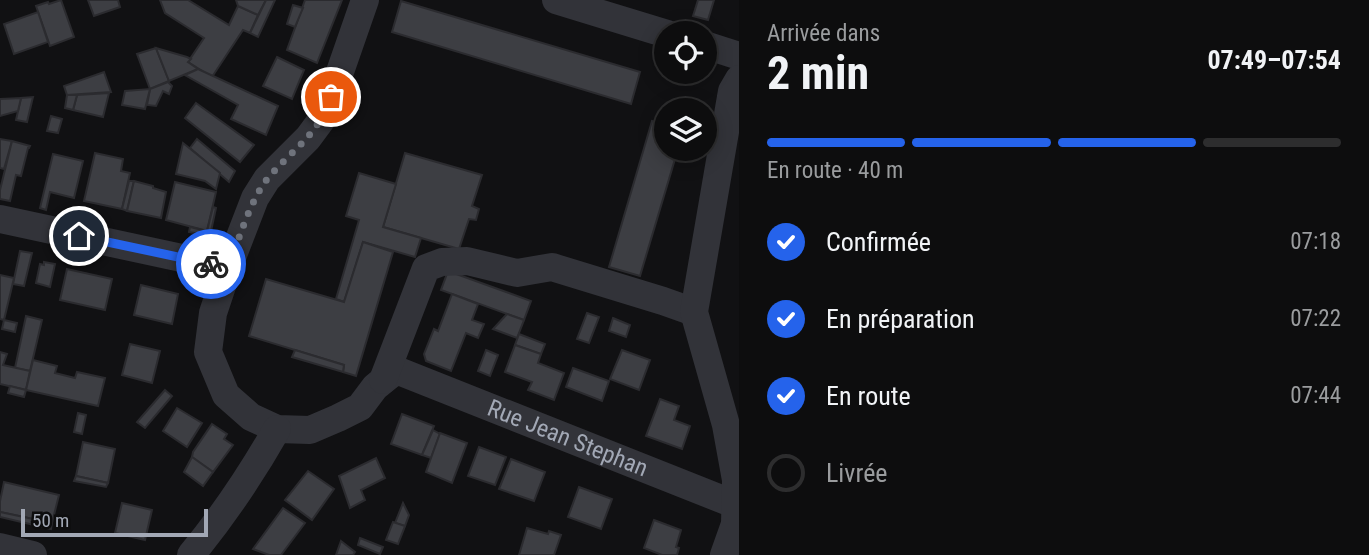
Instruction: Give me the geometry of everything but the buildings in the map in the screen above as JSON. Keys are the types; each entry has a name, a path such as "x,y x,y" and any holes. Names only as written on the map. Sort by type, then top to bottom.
{"street":[{"path":"365,0 325,115 308,138 267,179 255,198 228,268 213,313 208,352 226,395 251,417 277,429 310,430 360,407 374,387 389,375 426,268 442,262 467,261 517,273 552,267 694,312"},
{"path":"556,0 654,30"},
{"path":"717,50 739,56"},
{"path":"724,555 735,524 738,505 736,480 726,425 694,312 732,91 739,79"},
{"path":"0,219 228,268"},
{"name":"Rue Jean Stephan","path":"389,375 738,505"},
{"path":"191,555 253,472 277,429"},
{"path":"0,547 33,555"}],"way so far":[{"path":"211,264 228,268 255,198 267,179 308,138 325,115 331,97"}],"route":[{"path":"79,236 211,264"}]}
